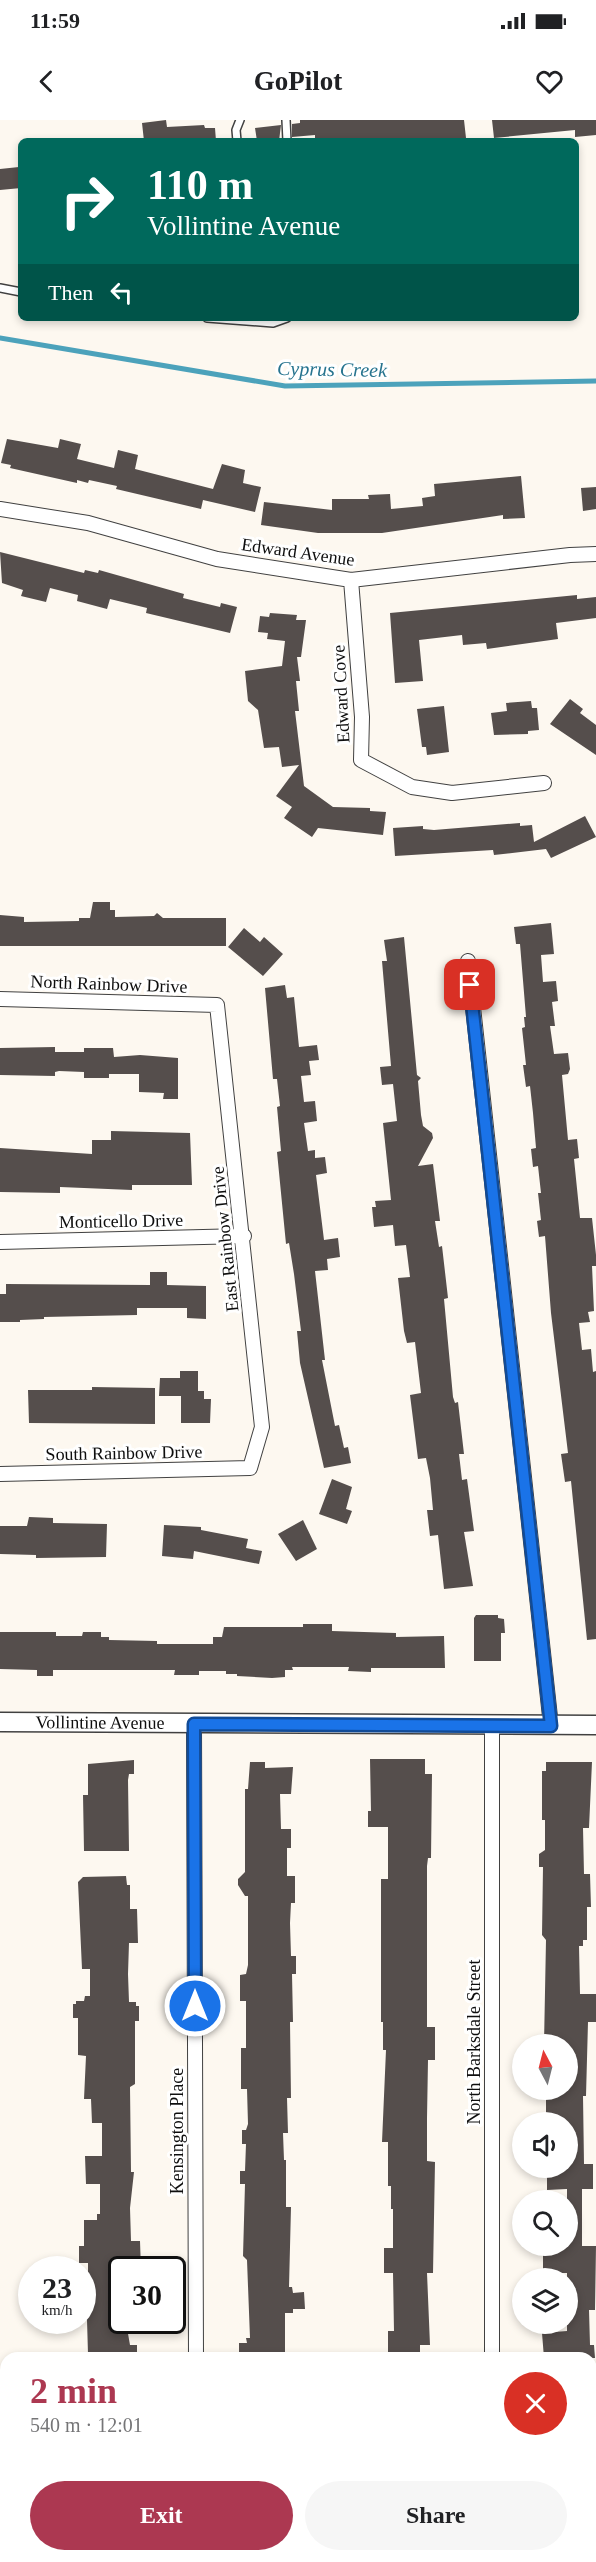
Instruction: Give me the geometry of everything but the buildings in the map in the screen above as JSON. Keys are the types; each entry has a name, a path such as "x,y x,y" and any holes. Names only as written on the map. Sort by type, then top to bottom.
{"street":[{"name":"Edward Avenue","path":"0,509 88,523 217,559 351,580 596,554"},
{"name":"Edward Cove","path":"351,580 362,717 361,760 412,788 452,793 544,783"},
{"path":"468,962 551,1726"},
{"name":"North Rainbow Drive","path":"0,999 217,1005"},
{"name":"East Rainbow Drive","path":"217,1005 244,1236 262,1427 250,1468"},
{"name":"Monticello Drive","path":"0,1242 244,1236"},
{"name":"South Rainbow Drive","path":"0,1473 250,1468"},
{"name":"Vollintine Avenue","path":"0,1722 596,1725"},
{"name":"Kensington Place","path":"194,1724 196,2352"},
{"name":"North Barksdale Street","path":"492,1726 492,2352"}],"lane":[{"path":"237,138 236,130 240,120"},
{"path":"285,120 288,138"},
{"path":"0,288 18,291"},
{"path":"247,321 273,323 279,321"}],"waterway":[{"name":"Cyprus Creek","path":"0,338 285,386 596,381"}],"route":[{"path":"195,2006 194,1724 551,1726 470,985"}]}
